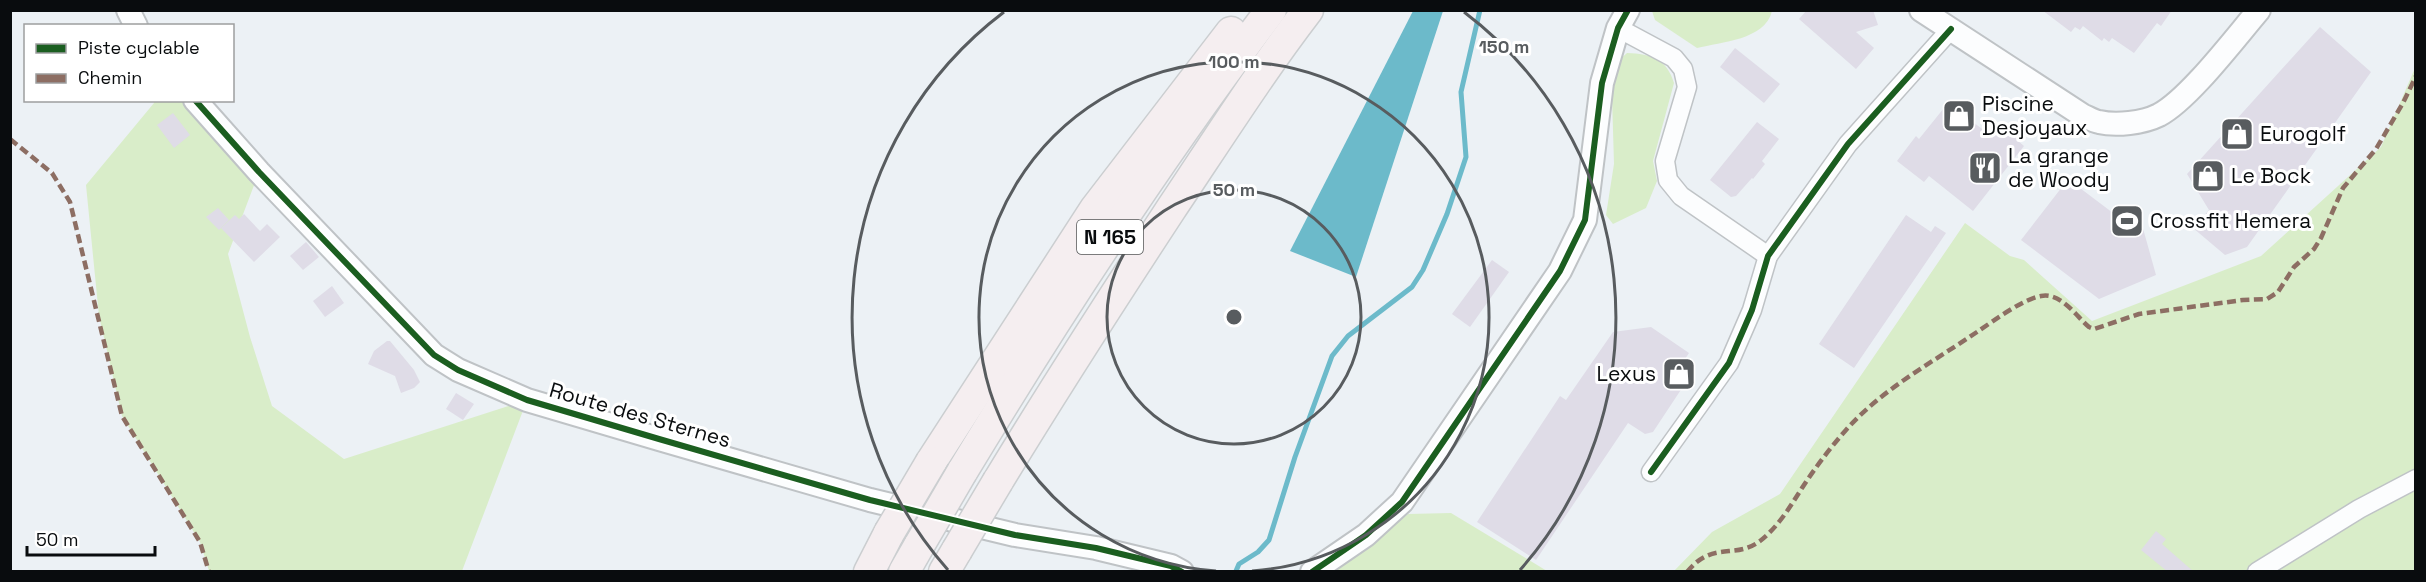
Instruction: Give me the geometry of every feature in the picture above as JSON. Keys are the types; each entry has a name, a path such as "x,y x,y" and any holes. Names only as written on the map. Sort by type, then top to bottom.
{"highway":[{"path":"868,572 931,462 1095,209 1248,10"},
{"name":"N 165","path":"904,572 1028,363 1099,253 1165,156 1271,10"},
{"name":"N 165","path":"950,561 1060,379 1271,58 1308,10"}],"street":[{"path":"128,10 135,24"},
{"path":"1921,10 2082,115 2099,122 2131,123 2159,115 2177,100 2259,10"},
{"path":"1312,572 1366,535 1402,502 1560,271 1584,220 1602,83 1623,19 1674,58 1683,69 1687,87 1665,161 1668,180 1681,196 1768,256"},
{"path":"1651,472 1729,363 1752,310 1768,256 1848,144 1951,29"},
{"name":"Route des Sternes","path":"197,102 259,172 434,355 458,370 527,400 870,500 1015,535 1096,548 1171,566 1182,572"},
{"path":"2257,572 2359,509 2415,479"}],"green space":[{"path":"1652,10 1772,11 1768,21 1752,34 1697,48 1655,20"},
{"path":"1627,53 1657,59 1667,68 1674,83 1653,161 1657,181 1646,208 1613,224 1606,215 1614,164 1612,97 1618,61"},
{"path":"2415,68 2415,571 1673,572 1712,532 1780,494 1965,223 2010,256 2024,260 2092,321 2261,256 2381,147"},
{"path":"196,102 259,172 228,254 250,337 272,406 344,459 527,400 462,571 209,571 200,542 122,416 99,316 86,185 154,103"},
{"path":"1451,513 1547,571 1334,572 1408,514"}],"water":[{"path":"1413,11 1443,11 1356,277 1290,251"}],"building":[{"path":"1807,10 1873,10 1878,25 1856,32 1874,48 1856,69 1799,19"},
{"path":"2042,10 2172,10 2161,26 2157,23 2134,53 2112,38 2109,42 2104,38 2102,41 2083,26 2080,30 2075,27 2071,32"},
{"path":"2320,27 2371,72 2247,247 2225,255 2193,228 2209,210 2187,174"},
{"path":"1735,48 1780,84 1764,103 1720,67"},
{"path":"1948,103 1990,135 1997,125 2004,130 2008,125 2022,136 2018,141 2024,146 1973,211 1929,176 1924,182 1897,161 1916,136 1919,139"},
{"path":"173,113 190,135 174,148 157,125"},
{"path":"1757,122 1779,139 1762,161 1765,164 1753,179 1736,196 1731,197 1710,180"},
{"path":"2072,182 2113,213 2137,207 2156,275 2099,299 2021,240 2062,187 2066,190"},
{"path":"218,208 229,220 219,230 206,217"},
{"path":"244,214 260,231 267,224 280,237 254,262 221,228 235,215 239,219"},
{"path":"1906,215 1931,232 1935,226 1946,233 1854,368 1819,344"},
{"path":"306,242 319,257 303,270 290,256"},
{"path":"1492,260 1509,272 1470,327 1452,314"},
{"path":"332,286 344,303 325,317 313,301"},
{"path":"1651,327 1689,353 1683,362 1694,370 1653,432 1645,434 1628,423 1536,560 1477,522 1560,396 1566,400 1613,332"},
{"path":"390,341 414,370 420,382 414,388 401,393 395,376 368,364 374,351"},
{"path":"456,393 474,404 463,420 446,409"},
{"path":"2156,531 2166,539 2162,544 2194,572 2168,572 2141,550"}],"waterway":[{"path":"1236,571 1239,564 1258,552 1269,540 1295,457 1332,356 1348,336 1412,287 1423,270 1447,214 1466,157 1461,92 1480,10"}],"marked path":[{"path":"1687,572 1706,556 1742,549 1760,541 1778,523 1823,458 1860,415 1909,377 2000,316 2033,298 2048,296 2062,301 2094,329 2139,314 2243,300 2267,299 2278,292 2294,267 2314,249 2343,188 2376,149 2416,76"},
{"path":"10,139 52,173 70,202 122,416 200,542 209,572"}],"cycle path":[{"path":"1312,572 1366,535 1402,502 1560,271 1585,220 1602,83 1618,28 1628,10"},
{"path":"1651,472 1729,363 1752,310 1768,256 1848,144 1951,29"},
{"path":"197,102 259,172 434,355 458,370 527,400 870,500 1015,535 1096,548 1171,566 1182,572"}],"place":[{"name":"Piscine Desjoyaux","path":"1959,116"},
{"name":"Eurogolf","path":"2237,134"},
{"name":"La grange de Woody","path":"1985,168"},
{"name":"Le Bock","path":"2208,176"},
{"name":"Crossfit Hemera","path":"2127,221"},
{"name":"Lexus","path":"1679,374"}]}
